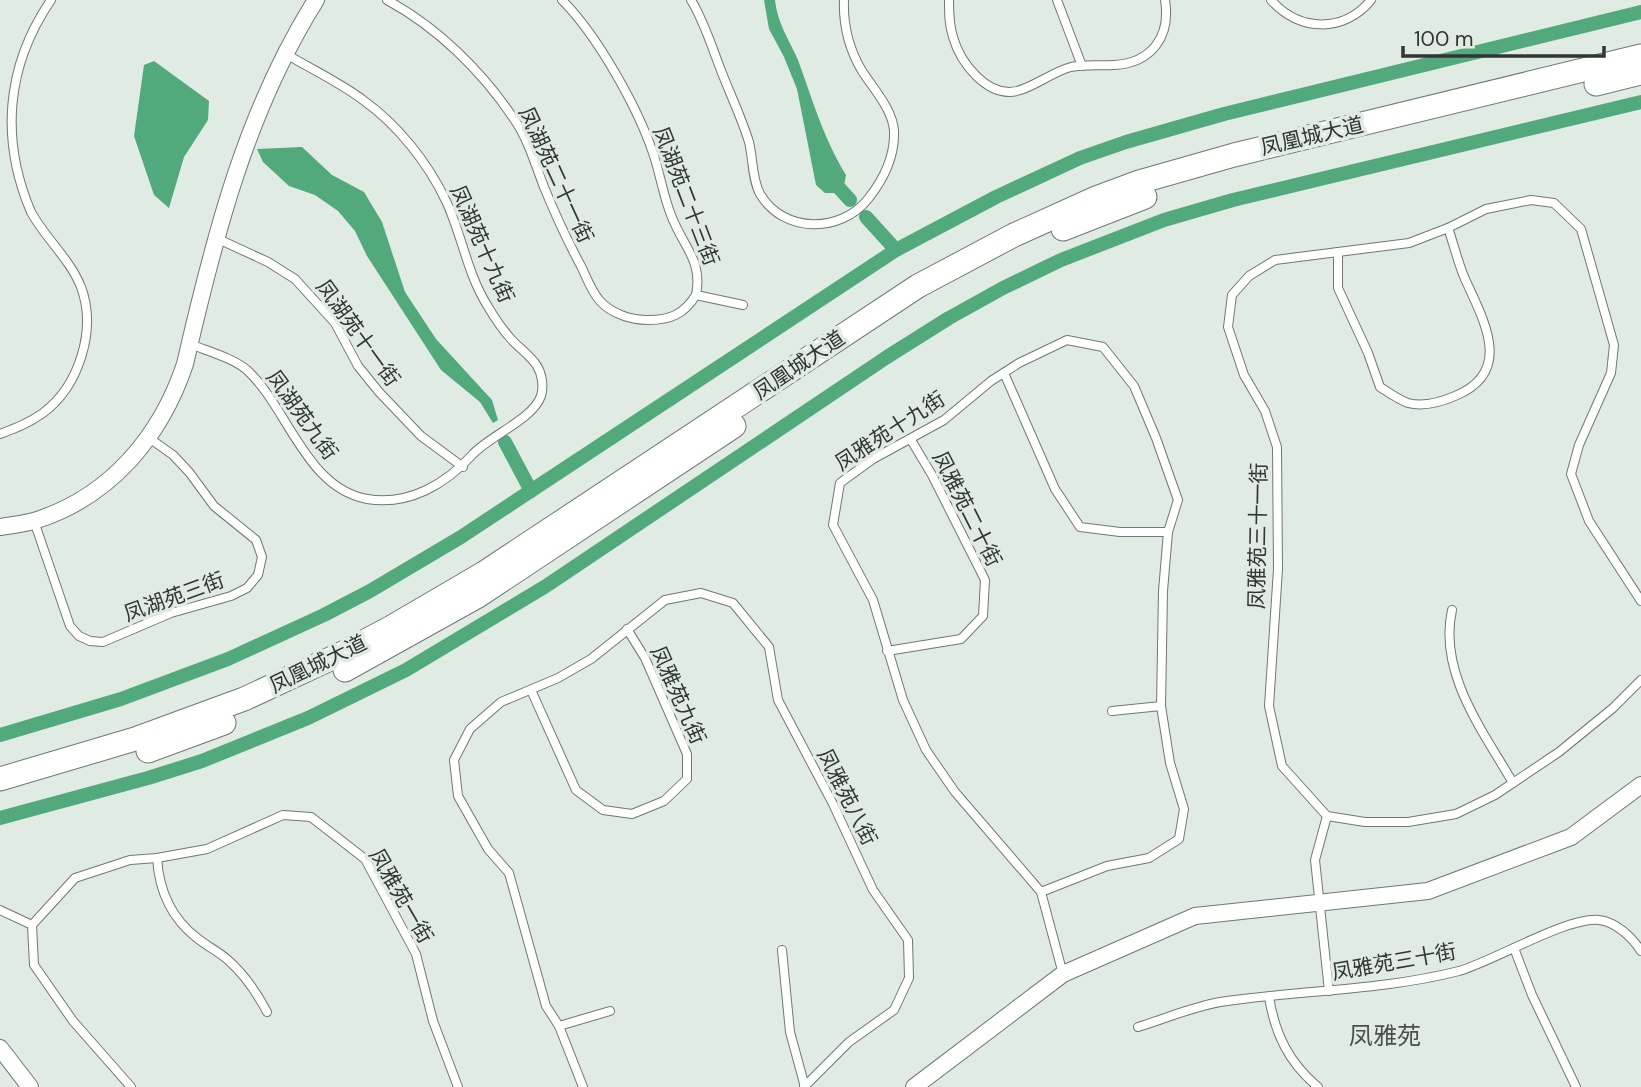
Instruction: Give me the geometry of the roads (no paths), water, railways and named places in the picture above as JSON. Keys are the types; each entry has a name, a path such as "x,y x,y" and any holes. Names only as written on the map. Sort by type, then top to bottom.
{"main road":[{"name":"凤凰城大道","path":"0,779 135,739 244,699 332,659 484,573 918,286 962,260 1058,214 1139,182 1200,164 1641,56"},
{"name":"凤凰城大道","path":"0,793 108,763 198,733 296,692 393,645 531,562 924,300 980,268 1049,235 1155,193 1215,175 1641,73"}],"street":[{"path":"0,527 34,521 90,495 122,469 149,438 178,384 215,238 248,136 286,54 316,0"},
{"path":"914,1087 1063,974 1195,916 1428,891 1571,837 1641,785"},
{"path":"0,1048 30,1087"}],"lane":[{"path":"0,434 22,426 45,411 64,391 77,368 85,342 86,315 81,288 69,264 31,213 19,186 11,156 5,96 27,39 51,0"},
{"name":"凤湖苑二十一街","path":"387,0 423,23 448,44 475,70 515,120 564,232 600,301 618,314 638,320 660,320 675,317 688,308 696,295"},
{"name":"凤湖苑二十三街","path":"562,0 588,32 615,75 652,150 677,231 696,263 699,279 696,295 743,305"},
{"path":"691,0 703,19 749,143 759,192 771,208 800,225 839,219 863,206 888,169 894,128 885,107 860,68 848,39 844,0"},
{"path":"949,0 948,17 953,40 964,60 979,78 995,89 1015,92 1071,68 1116,65 1133,61 1148,52 1162,39 1168,18 1165,0"},
{"path":"1056,0 1082,66"},
{"path":"1271,0 1291,18 1311,25 1333,24 1354,17 1371,0"},
{"name":"凤湖苑十九街","path":"286,54 363,99 410,145 445,200 485,302 510,338 537,365 542,380 541,396 534,410 489,439 463,467"},
{"name":"凤雅苑三十一街","path":"1326,816 1282,766 1269,706 1278,569 1277,447 1265,411 1244,375 1228,327 1232,295 1248,276 1275,261 1409,243 1486,209 1531,200 1554,203 1581,229 1614,345 1611,373 1579,446 1571,474 1589,522 1641,601"},
{"path":"1338,253 1338,288 1368,353 1380,387 1408,403 1440,403 1472,389 1486,374 1490,345 1485,320 1463,275 1448,228"},
{"name":"凤湖苑十一街","path":"215,238 268,262 295,279 335,323 358,366 394,409 421,436 463,467"},
{"name":"凤雅苑十九街","path":"1067,340 1103,347 1135,386 1157,438 1178,500 1168,533 1163,591 1161,706 1170,764 1184,809 1179,839 1149,858 1107,866 1041,892 955,792 926,750 903,700 873,600 833,525 840,483 873,459 944,420 1004,373 1067,340"},
{"name":"凤湖苑九街","path":"189,344 246,369 269,396 289,430 324,476 342,490 363,498 386,501 408,498 429,490 463,467"},
{"path":"1004,373 1055,489 1080,527 1120,532 1168,533"},
{"name":"凤湖苑三街","path":"34,521 70,626 79,636 90,641 103,642 172,612 247,589 258,575 262,557 256,540 215,506 173,455 149,438"},
{"name":"凤雅苑二十街","path":"887,651 961,639 983,616 985,580 932,475 911,440"},
{"name":"凤雅苑八街","path":"626,629 665,600 701,593 733,603 769,647 778,700 833,804 873,890 908,940 909,978 894,1010 849,1042 805,1087"},
{"path":"1452,610 1447,630 1461,692 1513,783"},
{"name":"凤雅苑九街","path":"531,690 576,790 603,810 632,814 664,800 687,779 688,754 645,658 626,629 591,659 531,690 501,702 470,729 454,760 458,796 488,849 509,873 546,1006 559,1026 583,1087"},
{"path":"1329,991 1315,860 1326,816 1376,822 1408,822 1456,814 1494,796 1570,743 1613,708 1641,680"},
{"path":"1112,711 1161,706"},
{"name":"凤雅苑一街","path":"32,925 75,878 130,860 207,849 283,814 311,817 365,859 416,954 433,1021 458,1087"},
{"path":"157,858 161,886 172,911 190,932 238,970 267,1012"},
{"path":"1041,892 1063,974"},
{"path":"0,909 32,925 34,965 73,1021 131,1087"},
{"name":"凤雅苑三十街","path":"1138,1027 1217,1003 1379,986 1461,970 1574,924 1599,920 1621,929 1641,951"},
{"path":"1514,948 1532,995 1576,1087"},
{"name":"凤雅苑八街","path":"782,950 790,1032 805,1087"},
{"path":"1269,997 1277,1033 1285,1049 1301,1071 1318,1087"},
{"path":"559,1026 610,1011"}],"waterway":[{"path":"0,735 121,699 228,659 370,591 461,537 896,250 996,197 1080,158 1224,114 1641,12"},
{"path":"0,818 202,761 308,718 406,670 546,586 949,318 1061,260 1164,220 1233,200 1641,102"},
{"path":"840,189 850,200"},
{"path":"866,217 896,250"},
{"path":"505,442 531,491"}],"district":[{"name":"凤雅苑","path":"1385,1035"}]}
